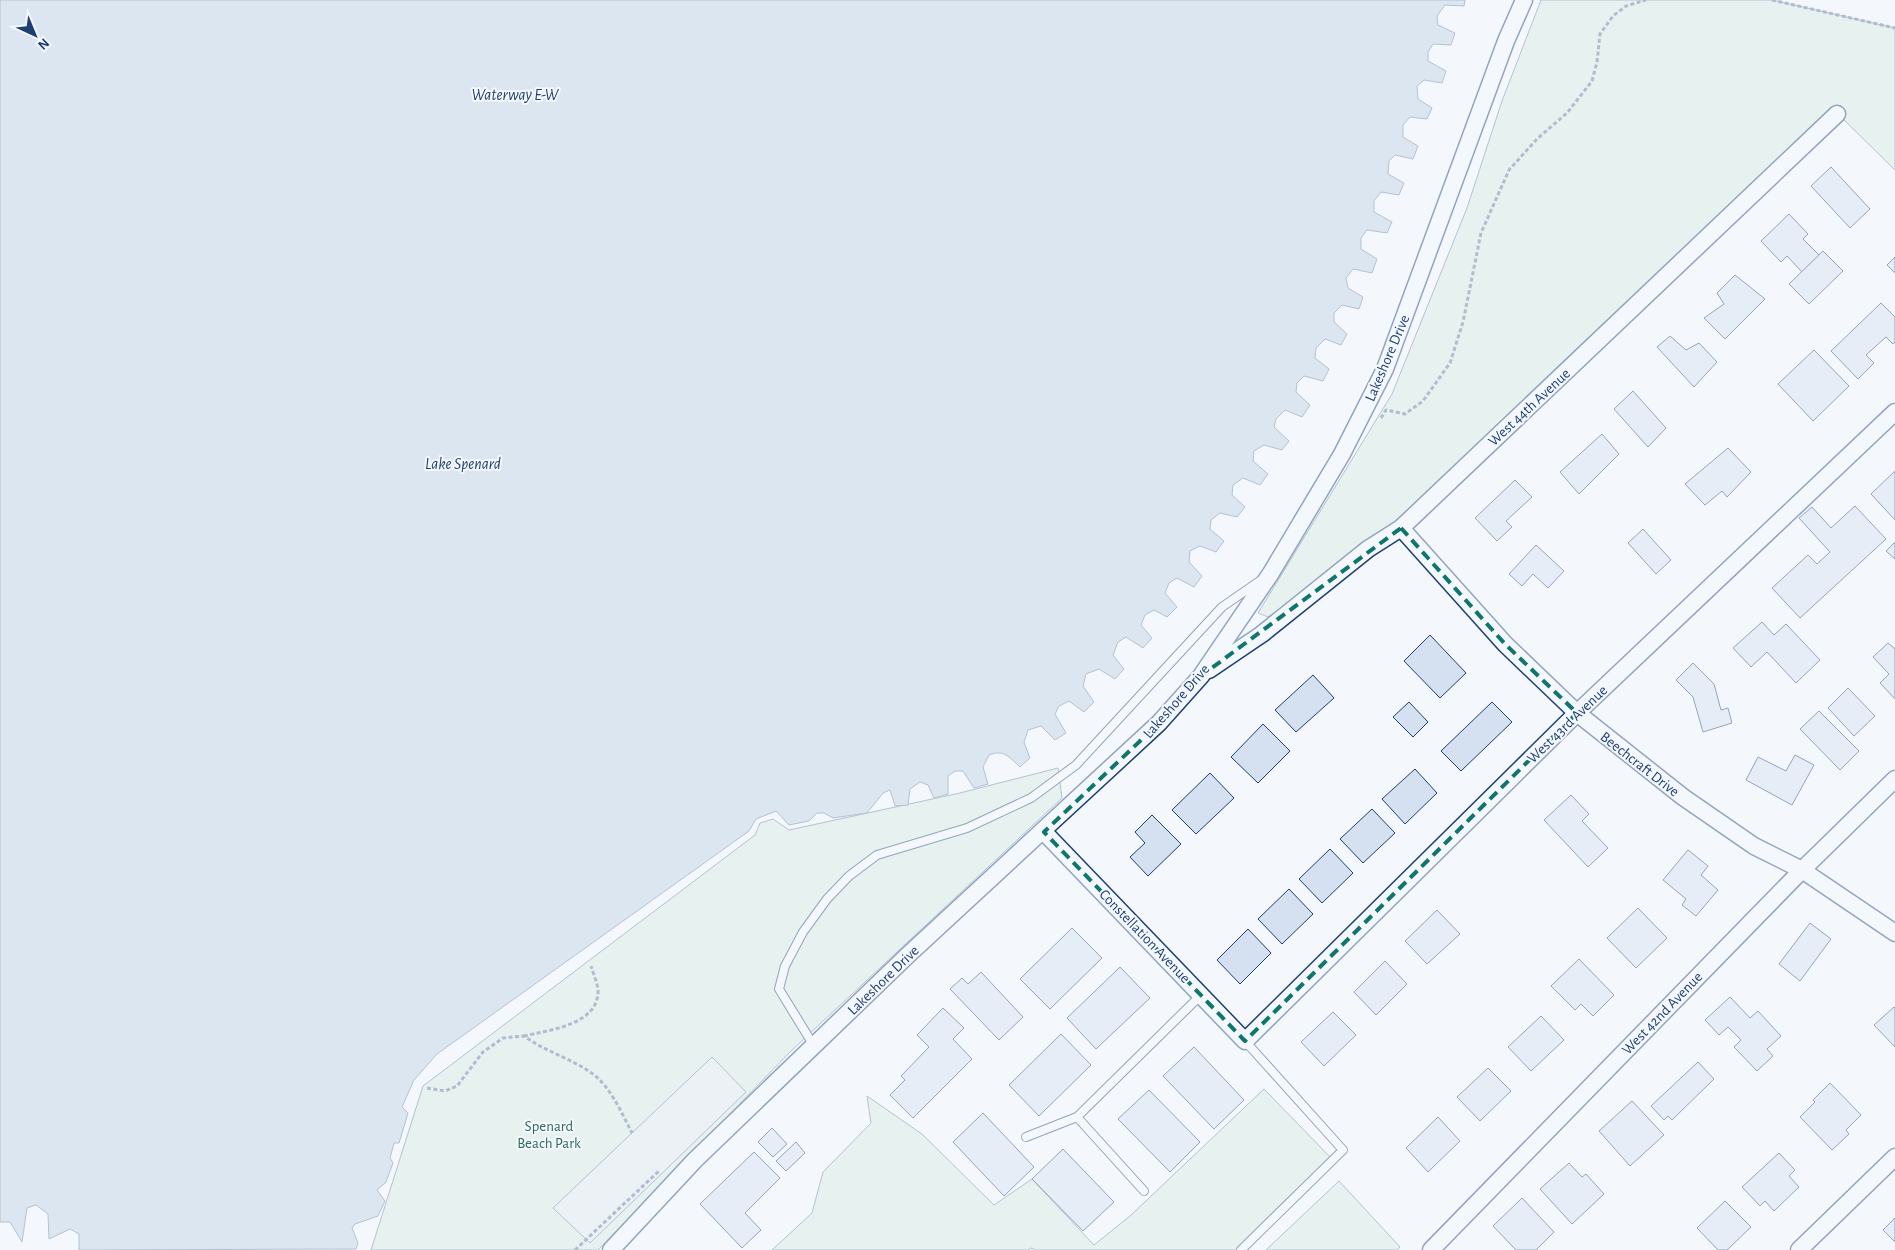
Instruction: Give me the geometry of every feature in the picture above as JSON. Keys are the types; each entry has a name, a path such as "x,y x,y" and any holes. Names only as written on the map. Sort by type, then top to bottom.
{"street":[{"name":"Lakeshore Drive","path":"611,1250 695,1160 908,955 1044,832 1159,723 1201,676 1271,573 1342,454 1385,369 1506,40 1524,0"},
{"name":"West 44th Avenue","path":"1201,676 1262,634 1368,549 1401,528 1837,114"},
{"name":"West 43rd Avenue","path":"1245,1041 1577,713 1895,412"},
{"name":"Beechcraft Drive","path":"1401,528 1505,644 1577,713 1691,803 1754,846 1802,870 1895,933"},
{"name":"West 42nd Avenue","path":"1431,1250 1802,870 1895,779"},
{"name":"Constellation Avenue","path":"1044,832 1245,1041"},
{"path":"1799,1250 1895,1157"}],"lane":[{"path":"814,1046 779,989 785,966 803,932 826,900 849,876 877,855 967,828 1031,798 1076,765 1222,607 1271,573"},
{"path":"1026,1137 1077,1117 1201,995"},
{"path":"1241,1250 1342,1150 1245,1041"},
{"path":"1077,1117 1144,1191"}],"path":[{"path":"1450,364 1463,322 1481,233 1508,170 1566,113 1592,82 1597,62 1600,34 1613,16 1626,6 1646,0"},
{"path":"1772,0 1895,28"},
{"path":"427,1088 445,1091 457,1086 483,1052 503,1038 524,1036 570,1025 586,1015 596,1003 598,989 591,966"},
{"path":"524,1036 534,1044 590,1071 601,1081 632,1133"}],"highlighted area":[{"path":"1401,528 1505,644 1577,713 1245,1041 1044,832 1159,723 1201,676"}],"green space":[{"path":"1541,0 1772,0 1895,28 1895,170 1838,114 1401,528 1268,617 1258,613 1392,394 1467,208 1502,101"},
{"name":"Spenard Beach Park","path":"1058,768 1062,798 791,1051 598,1250 371,1250 423,1086 755,835 760,823 773,819 789,830 960,793"},
{"path":"1264,1089 1333,1160 1238,1250 1036,1250 1031,1248 1028,1250 772,1250 812,1213 823,1172 871,1123 867,1096 922,1134 994,1205 1032,1179 1094,1245 1130,1216"},
{"path":"1339,1181 1400,1247 1397,1250 1266,1250"}],"shaded area":[{"path":"712,1057 746,1092 590,1243 553,1208"}],"water":[{"name":"Lake Spenard","path":"0,0 1465,0 1464,6 1445,5 1437,16 1438,25 1455,33 1451,45 1433,44 1428,52 1428,61 1446,71 1442,83 1424,80 1417,86 1418,99 1432,108 1427,119 1410,117 1403,125 1403,137 1418,146 1413,159 1395,155 1389,161 1388,174 1404,183 1399,195 1381,192 1374,201 1374,212 1392,222 1387,233 1367,230 1361,238 1361,249 1377,259 1372,273 1353,269 1346,278 1348,288 1363,297 1359,309 1342,305 1334,313 1334,322 1347,334 1341,345 1325,339 1316,348 1315,358 1329,369 1323,381 1304,376 1297,383 1296,392 1310,405 1302,417 1285,410 1276,419 1274,427 1289,441 1282,450 1264,445 1254,451 1253,461 1268,474 1260,485 1243,478 1233,485 1232,495 1245,507 1237,517 1220,513 1211,520 1210,529 1224,541 1216,552 1200,546 1190,551 1189,562 1202,576 1194,587 1177,578 1169,583 1165,593 1177,607 1167,617 1154,610 1145,615 1141,625 1152,638 1143,648 1126,637 1118,642 1113,655 1124,669 1115,679 1099,669 1086,674 1083,686 1094,702 1084,712 1069,701 1059,706 1055,714 1066,733 1055,740 1041,726 1028,730 1024,742 1030,758 1020,767 1009,757 1002,754 994,753 989,755 983,767 988,784 974,788 963,771 955,771 948,776 948,794 934,798 928,785 920,782 910,789 908,805 895,806 890,790 883,793 867,813 833,818 824,813 817,813 809,821 789,825 776,811 756,819 749,831 437,1054 414,1080 402,1107 408,1113 399,1143 394,1143 390,1158 393,1163 386,1182 377,1190 385,1201 378,1216 355,1224 352,1228 358,1243 356,1249 79,1250 79,1234 70,1229 49,1239 48,1214 36,1205 27,1208 22,1242 10,1222 0,1222"}],"building":[{"path":"1831,167 1870,209 1850,228 1811,186"},
{"path":"1789,214 1808,234 1803,239 1819,255 1802,272 1787,256 1781,262 1761,241"},
{"path":"1823,251 1843,271 1809,304 1789,284"},
{"path":"1895,257 1895,273 1887,265"},
{"path":"1735,275 1765,299 1725,339 1704,318 1724,304 1717,293"},
{"path":"1881,303 1895,317 1895,342 1893,344 1886,337 1866,355 1874,363 1858,379 1831,351"},
{"path":"1670,336 1686,350 1699,343 1717,362 1694,387 1657,347"},
{"path":"1814,350 1849,386 1813,421 1778,384"},
{"path":"1633,391 1666,428 1648,447 1614,409"},
{"path":"1602,434 1619,454 1579,494 1560,472"},
{"path":"1728,448 1751,472 1727,497 1722,491 1705,505 1685,484"},
{"path":"1895,471 1895,520 1871,494"},
{"path":"1515,480 1532,497 1506,521 1512,527 1497,541 1475,518"},
{"path":"1855,506 1886,539 1800,618 1772,588 1808,555 1817,564 1830,552 1799,518 1812,507 1831,528"},
{"path":"1643,529 1671,560 1656,574 1628,543"},
{"path":"1895,542 1895,559 1886,551"},
{"path":"1536,545 1564,571 1548,588 1533,574 1522,586 1509,574"},
{"path":"1762,622 1774,635 1786,624 1820,660 1796,683 1767,652 1751,667 1733,648"},
{"path":"1430,635 1466,673 1440,698 1404,661"},
{"path":"1888,643 1895,649 1895,699 1880,683 1889,674 1873,657"},
{"path":"1693,663 1714,684 1721,710 1728,708 1732,723 1703,732 1693,697 1676,680"},
{"path":"1313,675 1334,698 1296,732 1275,710"},
{"path":"1848,688 1875,716 1854,736 1828,708"},
{"path":"1409,702 1428,722 1413,737 1393,717"},
{"path":"1492,702 1512,722 1461,771 1441,751"},
{"path":"1819,711 1859,751 1840,770 1800,729"},
{"path":"1263,724 1290,751 1258,783 1231,757"},
{"path":"1795,755 1814,765 1792,805 1746,780 1758,757 1786,771"},
{"path":"1415,769 1437,793 1405,824 1382,799"},
{"path":"1210,773 1234,798 1196,834 1172,810"},
{"path":"1571,795 1589,814 1582,821 1608,848 1588,867 1544,820"},
{"path":"1372,809 1395,833 1363,863 1340,839"},
{"path":"1152,815 1181,844 1148,876 1130,857 1145,843 1135,832"},
{"path":"1330,849 1353,873 1322,903 1299,879"},
{"path":"1688,850 1708,866 1701,875 1718,890 1696,916 1682,905 1686,899 1663,880"},
{"path":"1289,889 1313,914 1282,944 1258,919"},
{"path":"1638,908 1667,938 1636,968 1607,938"},
{"path":"1437,910 1460,934 1427,964 1405,941"},
{"path":"1810,923 1831,939 1800,981 1779,964"},
{"path":"1072,928 1102,958 1050,1009 1020,979"},
{"path":"1248,929 1271,953 1240,984 1217,960"},
{"path":"1579,959 1614,995 1593,1016 1581,1004 1575,1010 1551,986"},
{"path":"1385,961 1407,984 1376,1015 1354,992"},
{"path":"1120,967 1150,998 1096,1049 1067,1018"},
{"path":"981,972 1023,1017 999,1040 950,989 962,978 968,984"},
{"path":"1730,997 1750,1018 1758,1011 1781,1036 1767,1049 1773,1056 1757,1071 1734,1047 1741,1040 1728,1027 1719,1035 1705,1020"},
{"path":"943,1008 964,1028 953,1039 972,1059 913,1118 890,1095 905,1080 901,1076 929,1047 917,1035"},
{"path":"1895,1008 1895,1047 1874,1025"},
{"path":"1333,1012 1356,1035 1324,1066 1301,1042"},
{"path":"1541,1016 1564,1040 1531,1071 1508,1047"},
{"path":"1061,1034 1091,1065 1039,1116 1009,1085"},
{"path":"1194,1047 1244,1100 1214,1129 1163,1076"},
{"path":"1698,1062 1714,1079 1672,1120 1668,1116 1664,1120 1651,1106"},
{"path":"1488,1068 1511,1091 1480,1121 1457,1097"},
{"path":"1830,1083 1861,1115 1846,1130 1849,1134 1832,1150 1800,1117"},
{"path":"1149,1090 1200,1142 1170,1172 1118,1119"},
{"path":"1632,1101 1664,1135 1630,1166 1599,1131"},
{"path":"983,1113 1034,1167 1004,1196 953,1142"},
{"path":"1438,1117 1460,1141 1428,1172 1406,1148"},
{"path":"772,1128 787,1144 773,1157 758,1142"},
{"path":"796,1142 805,1153 786,1171 776,1161"},
{"path":"1063,1149 1114,1202 1083,1231 1032,1179"},
{"path":"754,1152 780,1178 745,1213 761,1230 742,1248 700,1204"},
{"path":"1779,1153 1795,1170 1789,1176 1799,1187 1774,1211 1765,1201 1760,1206 1742,1187"},
{"path":"1569,1163 1582,1177 1586,1174 1604,1194 1572,1224 1540,1189"},
{"path":"1522,1198 1554,1232 1536,1250 1516,1250 1493,1226"},
{"path":"1725,1201 1751,1227 1727,1250 1718,1250 1697,1228"},
{"path":"1895,1218 1895,1242 1883,1230"}],"water label":[{"name":"Waterway E-W","path":"515,94"}]}
